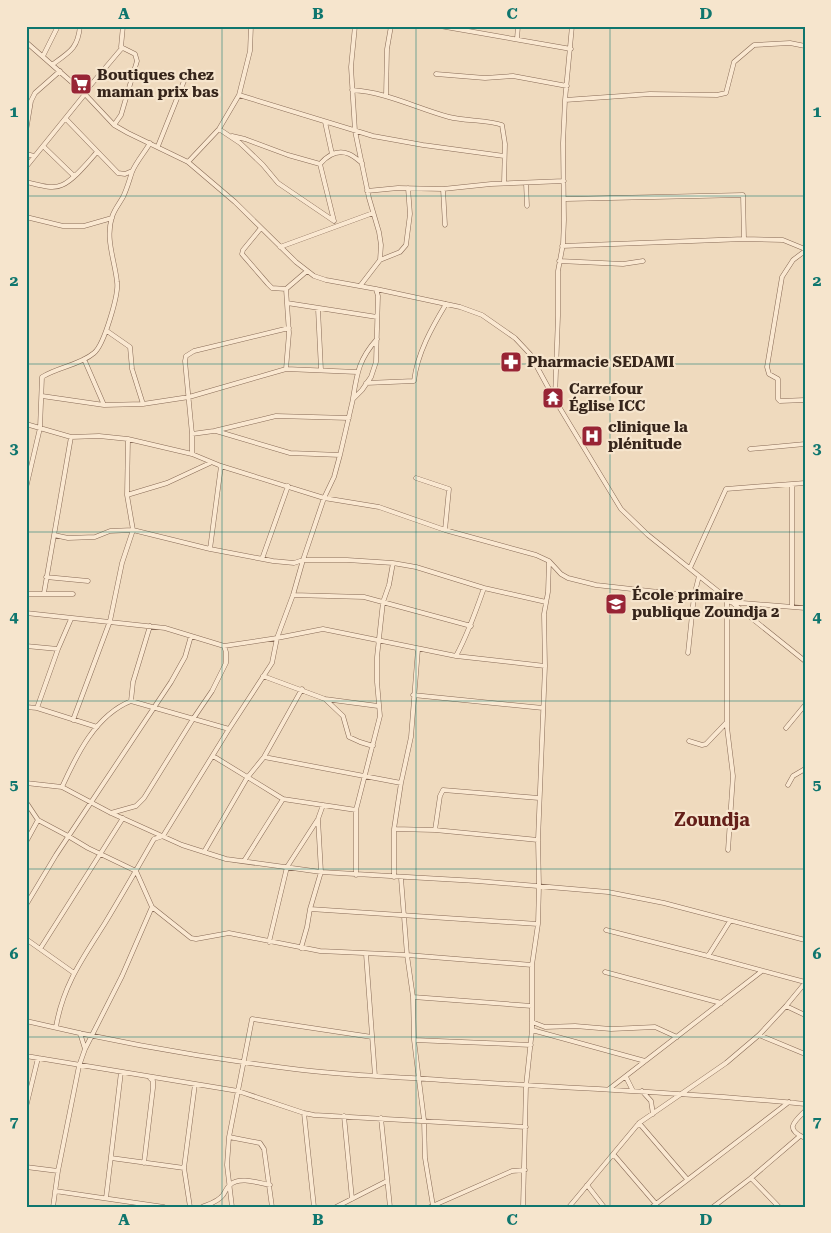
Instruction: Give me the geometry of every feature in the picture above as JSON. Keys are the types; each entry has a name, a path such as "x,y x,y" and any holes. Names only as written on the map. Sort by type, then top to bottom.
{"street":[{"path":"43,56 58,26"},
{"path":"53,64 75,46 79,38 80,26"},
{"path":"26,167 122,48 124,26"},
{"path":"188,162 219,129 239,95 250,51 251,26"},
{"path":"355,26 351,67 355,131 372,213 381,239 380,260"},
{"path":"386,96 387,49 391,26"},
{"path":"440,26 571,48"},
{"path":"517,39 518,26"},
{"path":"555,400 559,261 562,246 563,143 572,26"},
{"path":"565,100 640,94 717,95 726,93 734,62 754,44 790,43 805,46"},
{"path":"27,45 53,64 114,125 188,162 221,189 307,271 320,279 376,289 474,311 519,342 530,354 620,509 648,535 728,601 805,661"},
{"path":"114,125 121,115 138,61 135,54 122,48"},
{"path":"26,131 35,93 60,71"},
{"path":"436,74 485,78 513,76 567,86"},
{"path":"158,146 184,82"},
{"path":"352,90 386,96 468,121 496,122 502,125 504,131 504,183"},
{"path":"239,95 355,131 416,144 504,156"},
{"path":"66,119 118,173 125,174 133,170"},
{"path":"325,122 332,154"},
{"path":"219,129 240,142 278,183 335,223"},
{"path":"230,135 288,156 320,164"},
{"path":"26,488 40,428 42,377 84,359 95,352 107,331 113,304 117,296 118,283 111,247 112,218 129,183 133,170 150,143"},
{"path":"43,146 74,176"},
{"path":"26,182 53,187 62,186 97,152"},
{"path":"320,164 332,154 346,153 362,163"},
{"path":"26,154 34,156"},
{"path":"320,164 335,223"},
{"path":"367,191 408,188 443,189 504,183 564,181"},
{"path":"526,183 527,206"},
{"path":"360,286 380,260 400,252 406,245 410,214 408,188"},
{"path":"443,189 445,225"},
{"path":"566,199 743,195 744,239"},
{"path":"280,246 335,223 372,213"},
{"path":"26,217 62,226 84,226 112,218"},
{"path":"261,228 243,250 242,254 272,288 286,289 307,271"},
{"path":"562,246 744,239 783,240 805,250 793,260 782,277 767,367 769,374 778,378 778,399 780,401 805,400"},
{"path":"559,261 623,264 643,261"},
{"path":"286,289 289,328 286,369"},
{"path":"353,398 362,390 376,362 378,296 376,289"},
{"path":"287,303 377,317"},
{"path":"366,383 414,381 416,368 424,347 446,304"},
{"path":"318,309 321,370"},
{"path":"192,454 186,356 194,351 289,328"},
{"path":"107,331 130,347 132,370 143,404"},
{"path":"56,1027 63,997 74,973 154,839 163,836 272,663 277,638 293,595 303,560 324,498 334,477 350,418 357,372 369,348 377,339"},
{"path":"84,359 104,405"},
{"path":"42,396 104,405 143,404 189,397 286,369 357,372"},
{"path":"192,434 214,431 276,416 350,418"},
{"path":"26,424 71,437 99,436 128,439 192,454 210,463 324,498 379,507 445,530 536,555 549,561 561,574 578,581 596,585 694,596"},
{"path":"214,431 290,453 340,455"},
{"path":"44,593 71,437"},
{"path":"72,720 110,622 122,562 133,530 127,495 128,439"},
{"path":"750,449 805,444"},
{"path":"127,495 167,483 210,463"},
{"path":"210,549 220,466"},
{"path":"416,478 449,489 445,530"},
{"path":"690,568 726,489 805,483"},
{"path":"792,484 792,607"},
{"path":"262,559 288,486"},
{"path":"54,535 68,538 94,537 110,531 133,530 210,549 262,559 294,563 303,560 393,563 484,588 546,602"},
{"path":"523,1207 526,1086 532,1030 532,965 538,924 540,886 538,840 544,708 544,614 549,561"},
{"path":"356,874 356,810 380,716 377,657 383,602 389,585 393,563"},
{"path":"46,576 88,581"},
{"path":"688,653 694,596 699,576"},
{"path":"456,656 471,626 484,588"},
{"path":"26,594 73,594"},
{"path":"293,595 364,597 471,626"},
{"path":"728,601 805,608"},
{"path":"728,601 727,722 734,776 728,850"},
{"path":"26,613 165,628 224,646 323,629 456,656 545,666"},
{"path":"37,708 58,649 72,619"},
{"path":"131,700 134,682 150,626"},
{"path":"26,905 68,836 185,657 191,636"},
{"path":"26,646 58,649"},
{"path":"112,813 136,806 144,798 212,692 226,663 224,646"},
{"path":"394,877 394,829 411,737 418,649"},
{"path":"263,676 325,699 378,706"},
{"path":"204,852 247,778 264,757 302,689"},
{"path":"413,695 544,708"},
{"path":"325,699 343,716 349,737 373,746"},
{"path":"62,787 75,758 97,726 121,705 131,700 229,729"},
{"path":"786,728 805,705"},
{"path":"26,707 37,708 97,726"},
{"path":"689,741 706,744 727,722"},
{"path":"213,756 283,800 356,810"},
{"path":"264,757 401,783"},
{"path":"788,785 793,776 805,768"},
{"path":"26,782 62,787 112,813 163,836 226,859 321,872 401,878 477,880 608,892 664,903 805,940"},
{"path":"435,830 440,796 443,790 539,798"},
{"path":"244,861 283,800"},
{"path":"26,802 38,820 88,848 136,871 152,907 196,940 229,933 302,948 532,965"},
{"path":"269,942 287,867 318,819 323,805"},
{"path":"40,949 123,818"},
{"path":"302,948 310,909 321,872 318,819"},
{"path":"26,842 38,820"},
{"path":"394,829 435,830 538,840"},
{"path":"401,878 407,955 413,997 414,1040 424,1120 425,1158 431,1206 512,1172 525,1170"},
{"path":"53,1207 58,1171 80,1066 86,1049 122,976 152,907"},
{"path":"310,909 538,924"},
{"path":"708,956 730,921"},
{"path":"569,1207 639,1123 726,1063 760,1035 805,983 606,930"},
{"path":"26,939 74,973"},
{"path":"366,954 375,1076"},
{"path":"609,1089 762,971"},
{"path":"605,972 721,1003"},
{"path":"413,997 532,1006"},
{"path":"786,1006 805,1014"},
{"path":"232,1207 227,1154 252,1019 372,1037"},
{"path":"26,1021 152,1048 294,1069 526,1086 642,1091 805,1104"},
{"path":"532,1022 540,1026 551,1027 655,1027 677,1037"},
{"path":"532,1030 645,1061"},
{"path":"80,1033 86,1049"},
{"path":"760,1035 805,1054"},
{"path":"414,1040 531,1045"},
{"path":"26,1056 238,1091 304,1113 526,1127"},
{"path":"26,1107 28,1086 38,1058"},
{"path":"106,1198 121,1072"},
{"path":"144,1162 154,1088 153,1081 148,1076"},
{"path":"626,1077 633,1091"},
{"path":"190,1207 184,1168 195,1084"},
{"path":"642,1091 651,1101 653,1114"},
{"path":"614,1155 654,1205 789,1102"},
{"path":"713,1207 802,1137 793,1129 793,1123 805,1110"},
{"path":"304,1113 314,1207"},
{"path":"344,1116 352,1199"},
{"path":"381,1118 390,1207"},
{"path":"639,1123 687,1179"},
{"path":"229,1137 260,1143 264,1149 272,1207"},
{"path":"110,1158 184,1168"},
{"path":"26,1167 58,1171"},
{"path":"751,1178 779,1207"},
{"path":"202,1207 215,1202 222,1197 229,1185 240,1181 270,1185"},
{"path":"336,1207 387,1182"},
{"path":"587,1185 604,1207"},
{"path":"55,1191 164,1207"}],"place":[{"name":"Boutiques chez maman prix bas","path":"81,84"},
{"name":"Pharmacie SEDAMI","path":"511,362"},
{"name":"Carrefour Église ICC","path":"553,398"},
{"name":"clinique la plénitude","path":"592,436"},
{"name":"École primaire publique Zoundja 2","path":"616,604"}],"district":[{"name":"Zoundja","path":"712,820"}]}
